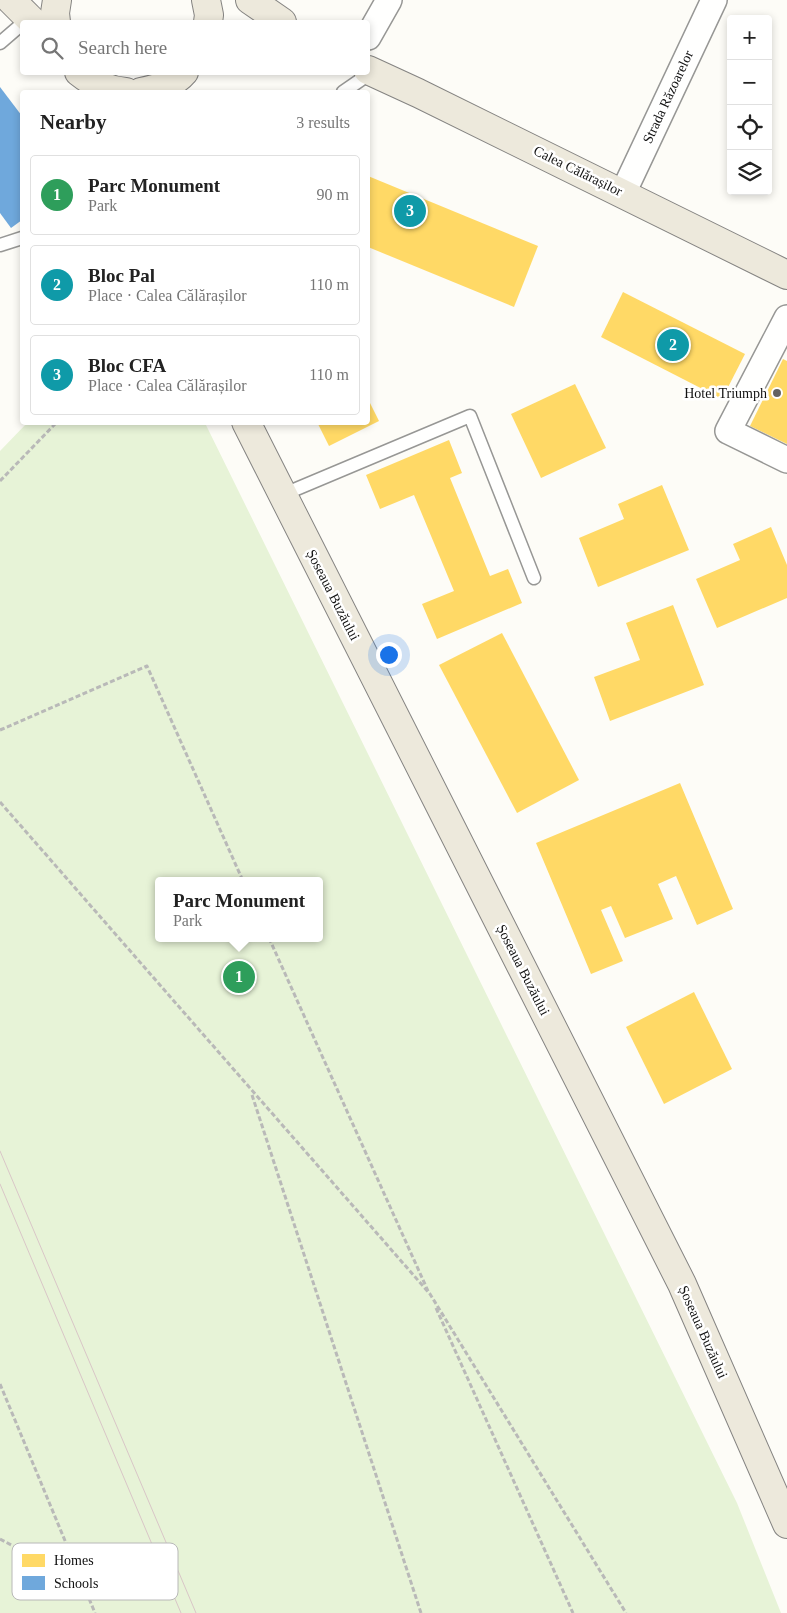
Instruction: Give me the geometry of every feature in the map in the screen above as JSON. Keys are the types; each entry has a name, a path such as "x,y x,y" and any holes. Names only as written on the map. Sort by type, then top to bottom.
{"main road":[{"path":"56,20 55,13 58,0"},
{"path":"206,0 208,20"},
{"path":"250,0 279,20"},
{"name":"Calea Călărașilor","path":"370,71 623,193 787,275"},
{"path":"79,75 86,90"},
{"path":"82,75 110,90"},
{"path":"150,90 179,80"},
{"name":"Șoseaua Buzăului","path":"247,425 682,1284 787,1524"}],"street":[{"path":"370,33 389,0"},
{"name":"Strada Răzoarelor","path":"623,193 714,0"},
{"path":"787,318 728,431 787,460"}],"lane":[{"path":"0,43 20,22"},
{"path":"346,90 365,75"},
{"path":"0,245 20,239"},
{"path":"282,495 470,416 534,578"}],"path":[{"path":"0,481 54,425"},
{"path":"0,730 147,666 241,877"},
{"path":"0,802 251,1092 430,1294 626,1613"},
{"path":"271,942 573,1613"},
{"path":"251,1092 421,1613"},
{"path":"0,1384 66,1543"},
{"path":"0,1539 12,1545"},
{"path":"90,1600 95,1613"}],"green space":[{"path":"25,425 206,425 737,1503 781,1613 0,1613 0,451"}],"building: Homes":[{"path":"370,177 538,246 514,307 370,248"},
{"path":"623,292 745,354 722,399 601,337"},
{"name":"Hotel Triumph","path":"783,359 787,361 787,444 750,426"},
{"path":"575,384 606,448 541,478 511,414"},
{"path":"370,403 379,421 329,446 318,425 370,425"},
{"path":"449,440 462,473 450,478 490,576 508,569 522,603 437,639 422,604 454,591 414,495 380,509 366,475"},
{"path":"662,485 689,550 598,587 579,538 624,519 618,504"},
{"path":"771,527 787,565 787,598 717,628 696,579 740,560 733,544"},
{"path":"673,605 704,685 610,721 594,677 640,660 626,623"},
{"path":"502,633 579,780 517,813 439,665"},
{"path":"680,783 733,909 697,925 676,876 658,884 673,919 625,938 611,906 601,910 623,961 591,974 536,843"},
{"path":"694,992 732,1069 664,1104 626,1027"}],"building: Schools":[{"path":"0,87 20,113 20,221 11,228 0,213"}],"tram line":[{"path":"0,1151 166,1543"},
{"path":"0,1184 151,1543"},
{"path":"178,1571 196,1613"},
{"path":"176,1600 181,1613"}],"place":[{"name":"Bloc CFA","path":"410,211"},
{"name":"Bloc Pal","path":"673,345"},
{"name":"Hotel Triumph","path":"777,393"},
{"name":"Parc Monument","path":"239,977"}]}
